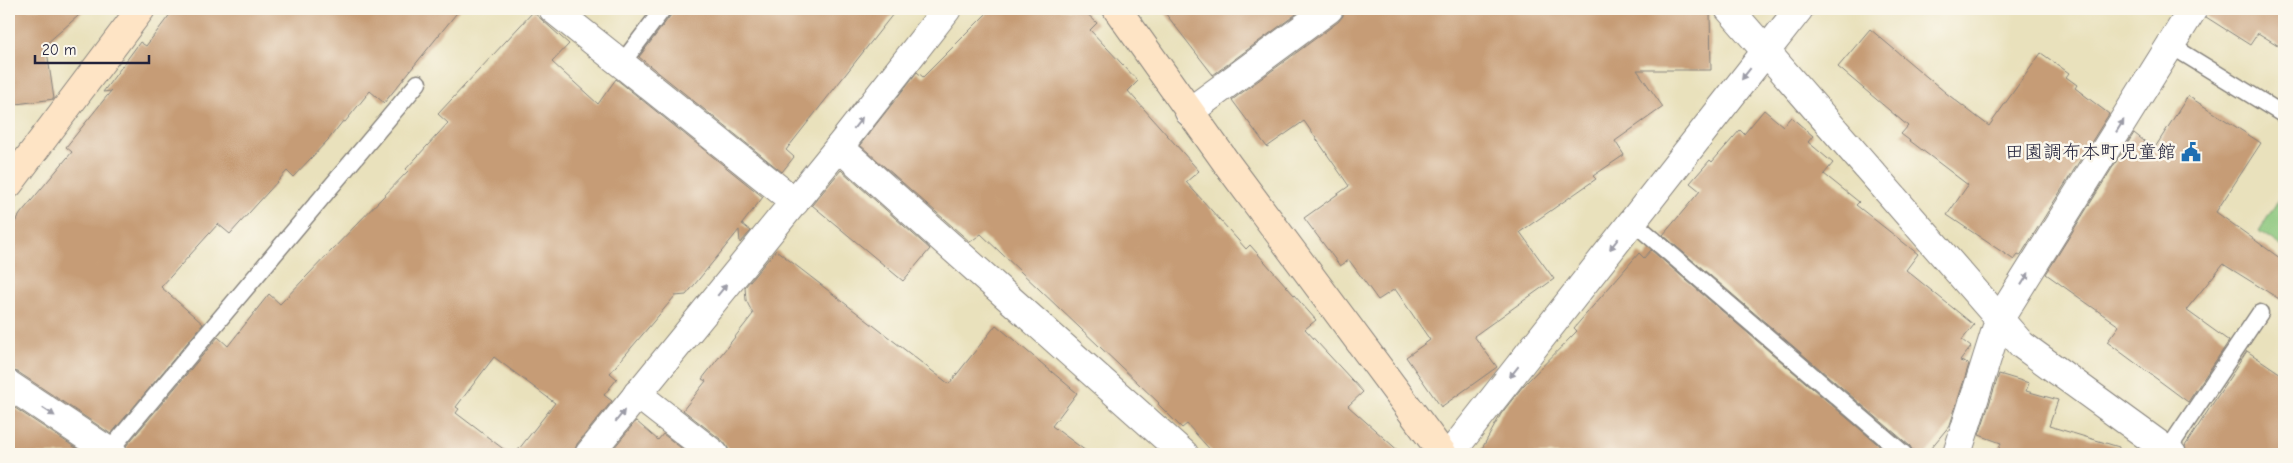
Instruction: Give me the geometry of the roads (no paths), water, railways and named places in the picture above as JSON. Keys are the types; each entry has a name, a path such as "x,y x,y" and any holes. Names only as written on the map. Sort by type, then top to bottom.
{"street":[{"path":"9,184 141,9"},
{"path":"553,9 795,202"},
{"path":"590,454 795,202 947,9"},
{"path":"1117,9 1189,112 1443,454"},
{"path":"1189,112 1329,9"},
{"path":"1729,9 2022,345 2168,453"},
{"path":"1450,454 1764,51 1799,9"},
{"path":"1957,454 1999,320 2193,9"},
{"path":"839,147 1184,454"},
{"path":"9,385 111,453"},
{"path":"637,394 714,454"}],"lane":[{"path":"622,63 663,9"},
{"path":"2170,45 2284,114"},
{"path":"111,453 418,83"},
{"path":"1632,221 1904,454"},
{"path":"2168,453 2260,313"}],"place":[{"name":"田園調布本町児童館","path":"2191,152"}]}
